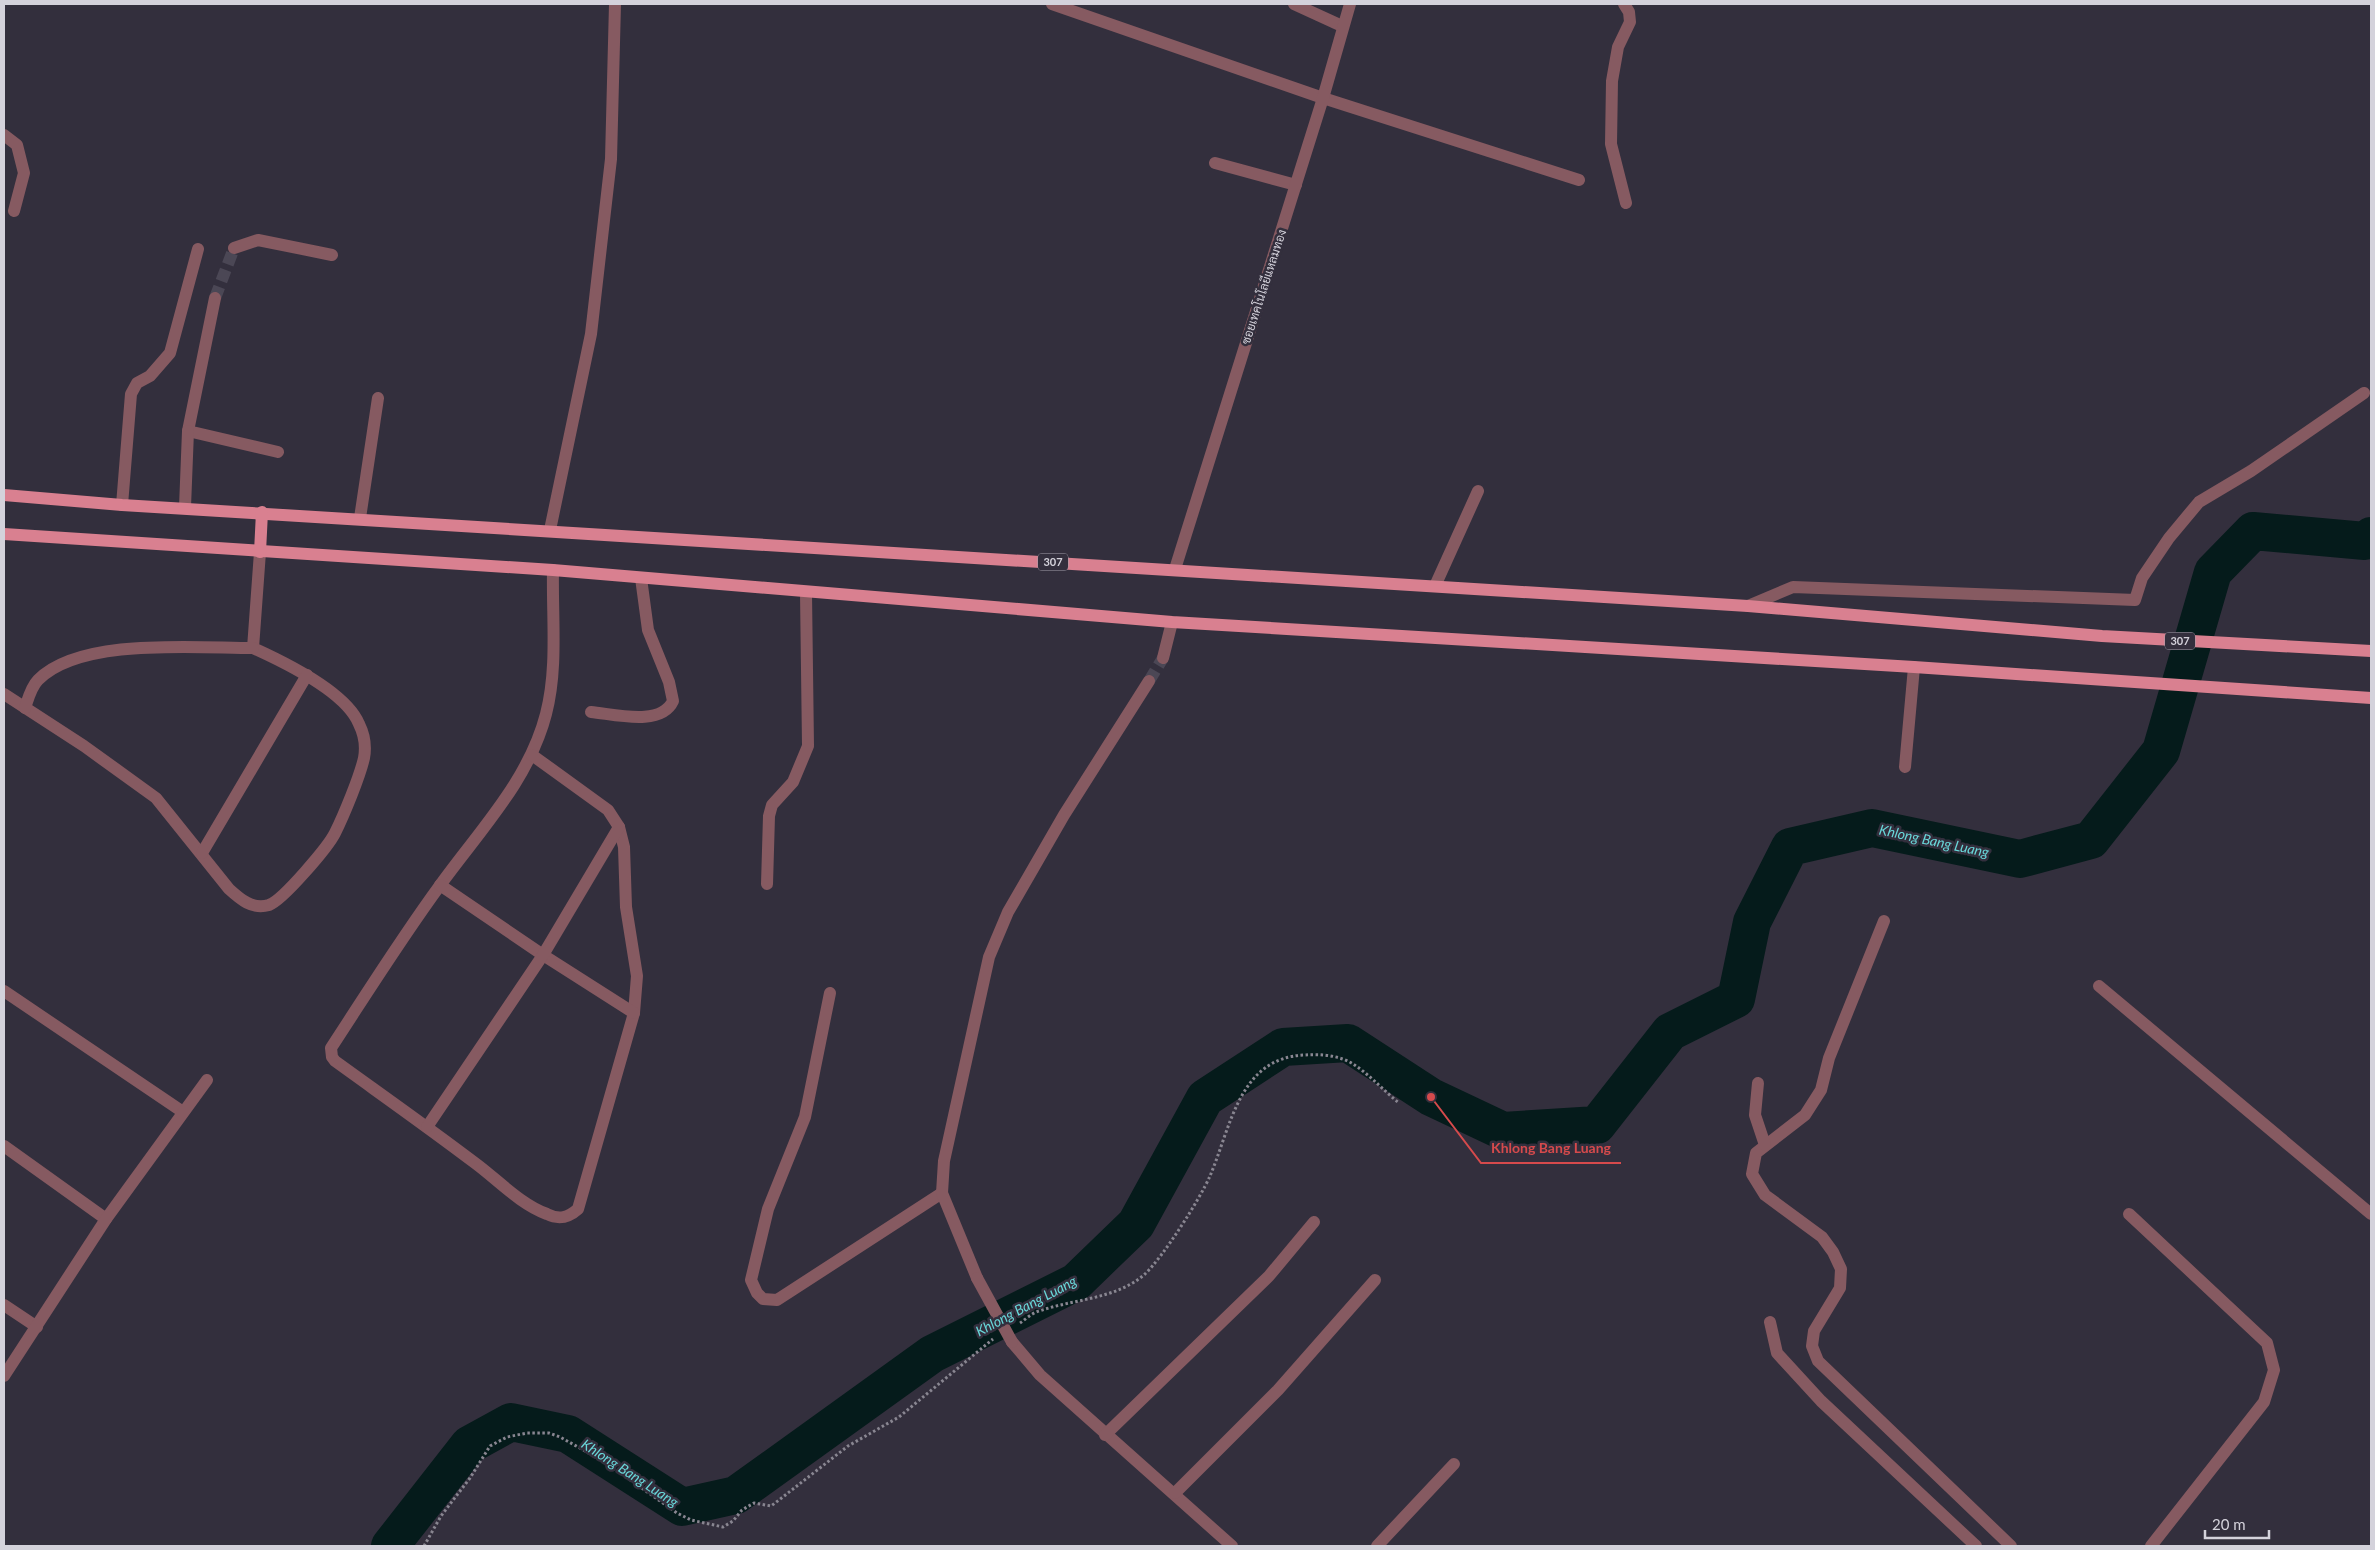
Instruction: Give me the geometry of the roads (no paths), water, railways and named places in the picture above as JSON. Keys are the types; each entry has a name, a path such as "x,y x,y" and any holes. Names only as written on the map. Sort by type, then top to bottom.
{"main road":[{"name":"307","path":"4,495 122,505 360,518 1748,606 2102,636 2371,651"},
{"path":"260,552 262,512"},
{"path":"4,534 553,570 806,593 1172,622 1914,667 2371,698"}],"street":[{"path":"550,530 591,334 611,159 616,4"},
{"path":"1052,4 1323,98 1579,180"},
{"path":"1294,4 1342,26"},
{"name":"ซอยเทคโนโลยีแหลมทอง","path":"1174,569 1296,185 1350,4"},
{"path":"1624,4 1629,12 1630,22 1618,47 1612,80 1611,144 1626,203"},
{"path":"4,135 16,145 24,173 14,212"},
{"path":"1215,163 1296,185"},
{"path":"234,248 258,240 332,255"},
{"path":"122,505 130,394 137,383 150,376 170,353 198,249"},
{"path":"185,508 188,431 214,298"},
{"path":"1748,606 1793,587 2135,600 2142,578 2169,538 2199,502 2251,471 2364,393"},
{"path":"360,518 378,398"},
{"path":"188,431 278,452"},
{"path":"1435,586 1478,491"},
{"path":"253,648 260,552"},
{"path":"532,755 608,810 619,827 624,847 626,907 637,976 634,1012 578,1209 572,1215 559,1218 546,1214 528,1204 427,1127 335,1061 332,1057 331,1048 440,885 521,776 532,755 546,714 552,684 553,570"},
{"path":"591,712 646,717 660,714 667,710 673,701 669,682 648,630 641,578"},
{"path":"767,884 768,816 772,805 793,782 808,746 806,593"},
{"path":"1163,658 1172,622"},
{"path":"4,694 156,798 234,894 250,905 261,906 278,900 335,834 364,757 364,737 350,708 296,668 253,648 110,649 74,658 47,672 36,682 25,708"},
{"path":"1905,767 1914,667"},
{"path":"202,853 307,675"},
{"path":"1149,680 1032,868 1008,912 989,957 944,1162 942,1193 977,1278 1012,1342 1040,1375 1105,1434 1175,1493 1232,1546"},
{"path":"427,1127 543,955 619,827"},
{"path":"440,885 543,955 634,1012"},
{"path":"1884,921 1829,1058 1821,1090 1805,1115 1756,1153 1752,1174 1765,1195 1822,1237 1833,1252 1841,1269 1840,1288 1814,1331 1812,1346 1818,1361 2011,1546"},
{"path":"2099,986 2371,1214"},
{"path":"4,991 182,1112"},
{"path":"830,993 805,1117 768,1209 751,1280 757,1293 763,1300 777,1300 942,1193"},
{"path":"4,1376 106,1219 207,1080"},
{"path":"1758,1083 1755,1115 1765,1145"},
{"path":"4,1146 106,1219"},
{"path":"2129,1214 2267,1343 2274,1370 2264,1402 2151,1546"},
{"path":"1105,1434 1269,1276 1314,1222"},
{"path":"1175,1493 1278,1390 1375,1280"},
{"path":"4,1305 37,1327"},
{"path":"1770,1322 1777,1353 1796,1374 1821,1401 1976,1546"},
{"path":"1377,1546 1454,1464"}],"waterway":[{"name":"Khlong Bang Luang","path":"390,1546 469,1445 511,1422 568,1434 682,1507 736,1495 932,1354 1076,1282 1136,1224 1205,1098 1283,1047 1348,1043 1431,1097 1503,1131 1597,1125 1670,1032 1736,999 1752,922 1790,847 1872,828 2020,859 2091,840 2161,751 2213,572 2253,531 2365,541 2371,536"}],"tunnel":[{"path":"215,298 234,248"},
{"path":"1149,681 1163,658"}],"place":[{"name":"Khlong Bang Luang","path":"1431,1097"}]}
